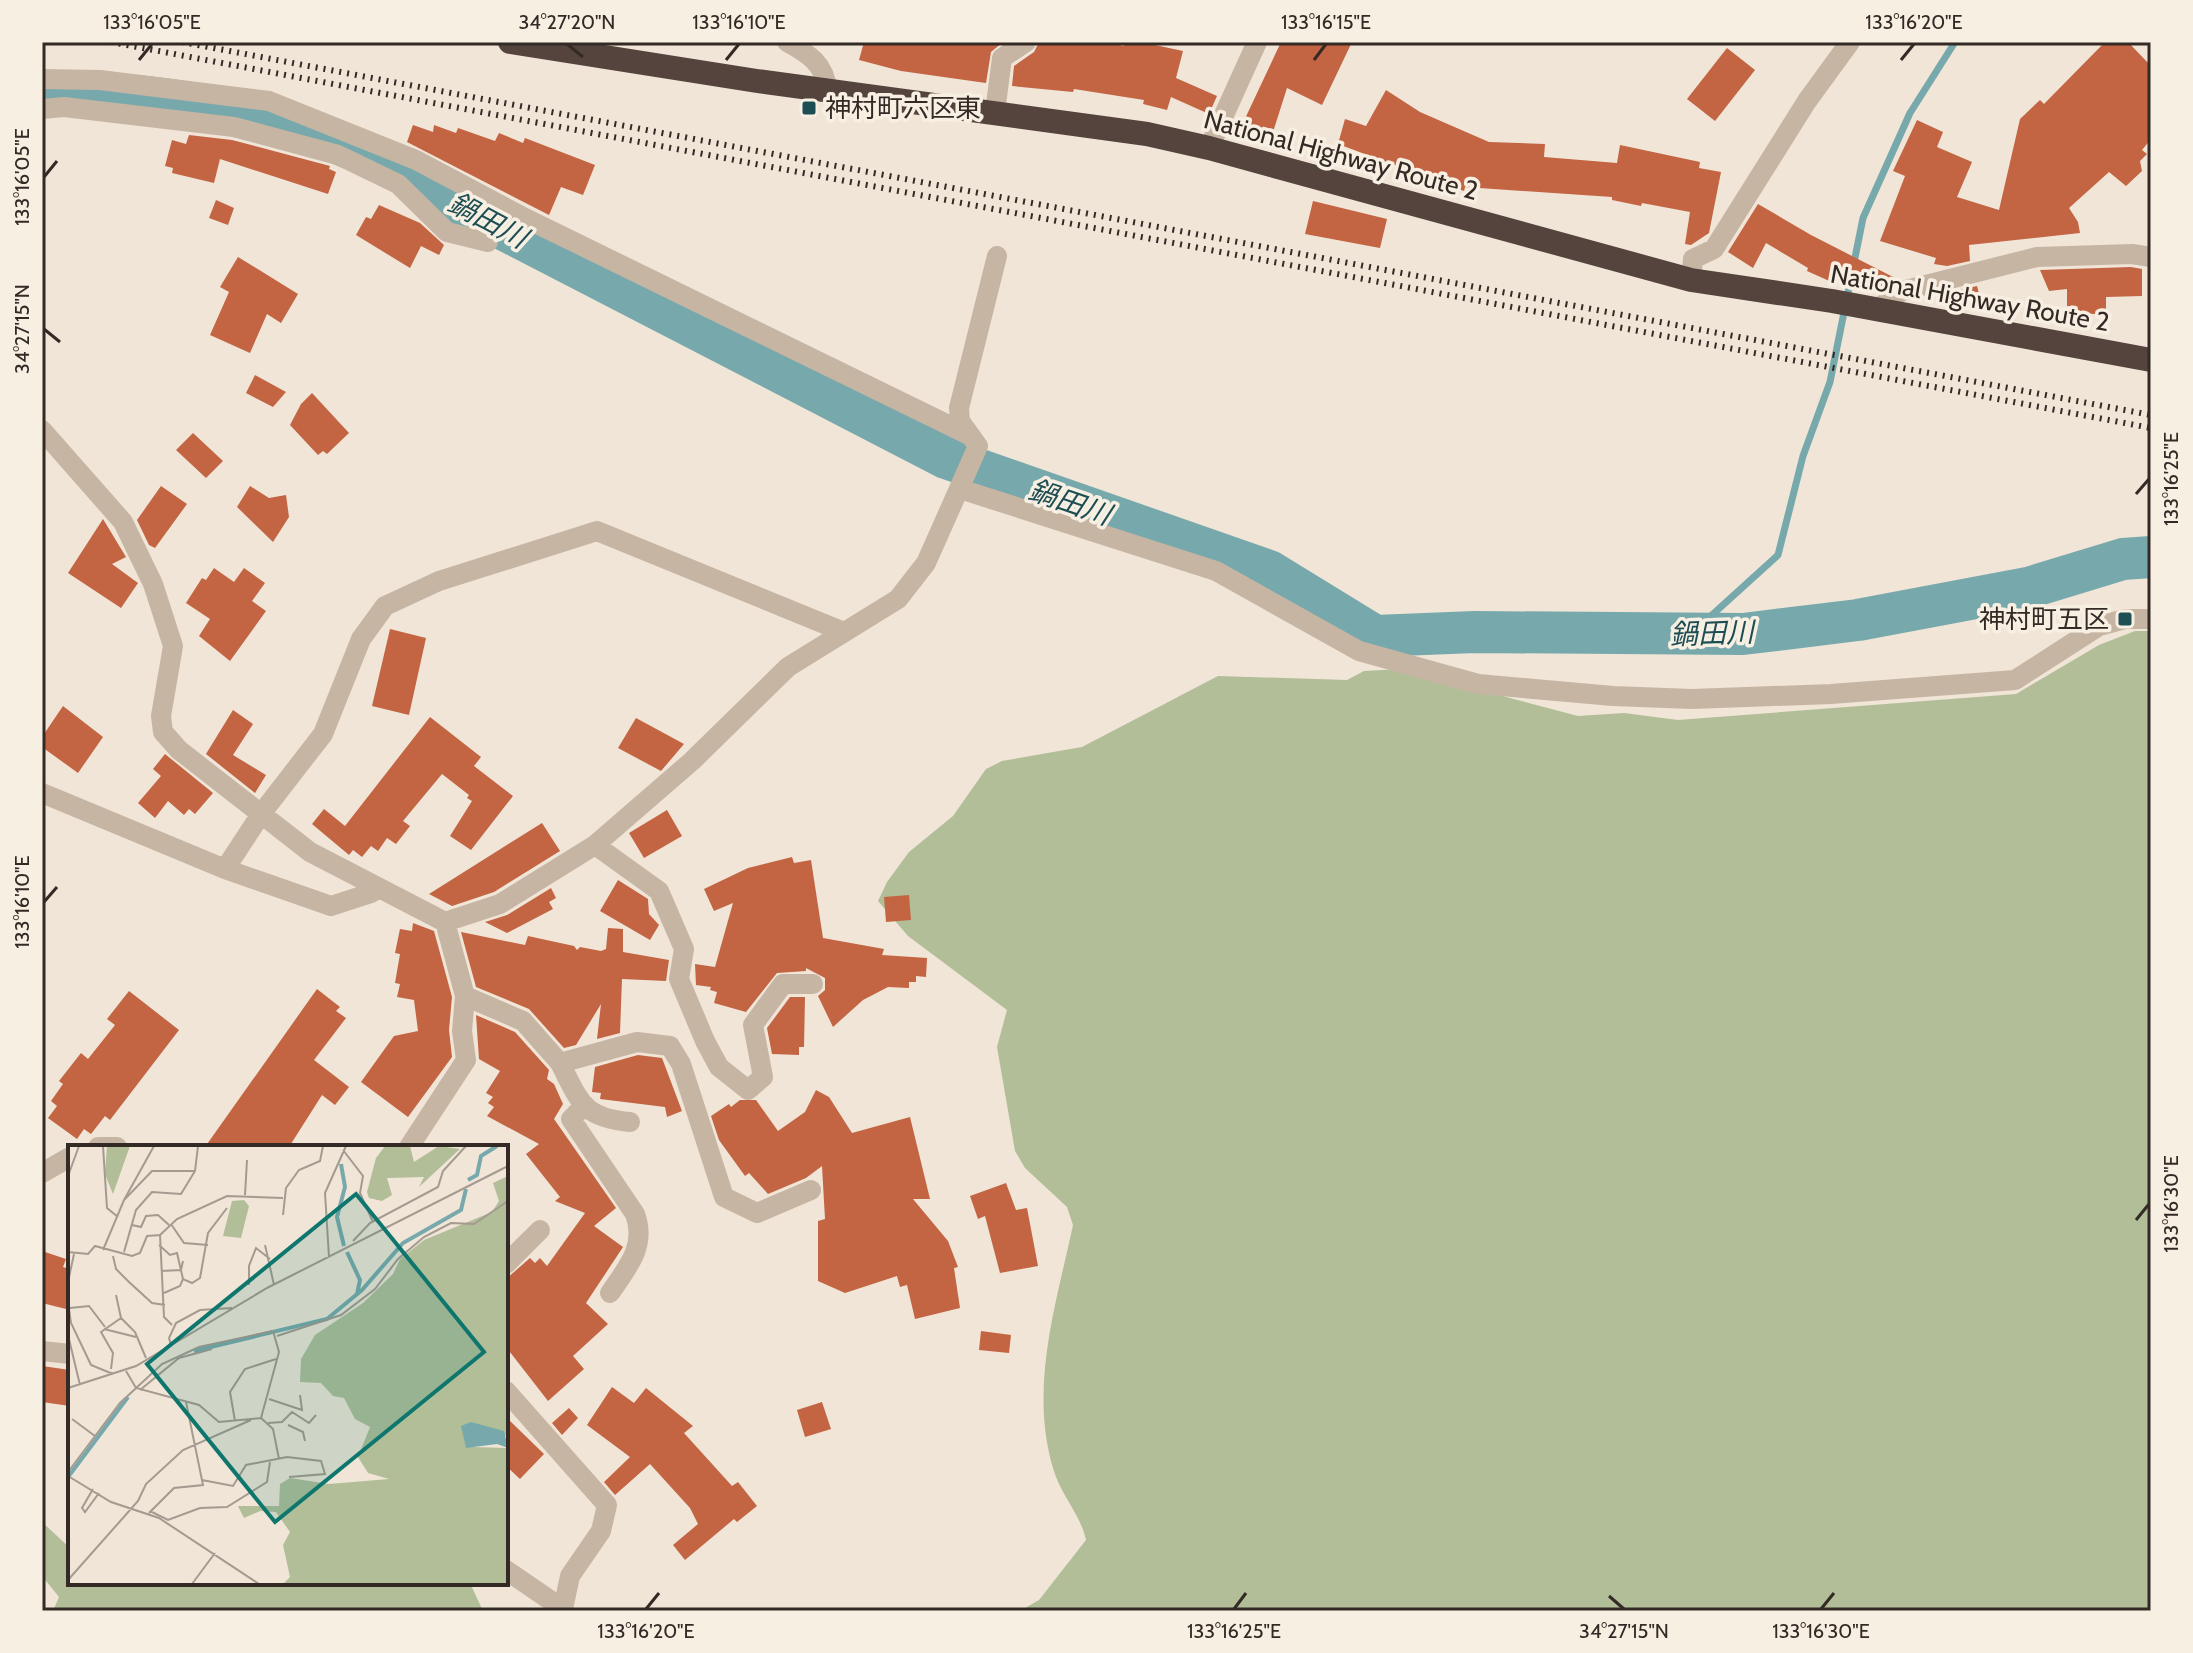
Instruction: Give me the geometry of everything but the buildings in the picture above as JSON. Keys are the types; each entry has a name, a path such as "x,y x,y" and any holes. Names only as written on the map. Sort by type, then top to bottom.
{"highway":[{"name":"National Highway Route 2","path":"510,42 1147,134 1209,148 1691,280 1855,305 2151,360"}],"street":[{"path":"787,42 806,52 825,71 827,90"},
{"path":"995,112 1002,58 1026,42"},
{"path":"1209,148 1257,42"},
{"path":"1691,280 1693,259 1714,249 1807,101 1850,42"},
{"path":"42,79 100,80 269,101 283,106 416,160 975,441"},
{"path":"280,140 283,106"},
{"path":"42,109 64,107 234,127 338,155 398,184 447,232 488,242"},
{"path":"1855,305 2037,257 2132,254 2151,257"},
{"path":"975,441 960,421 959,408 997,256"},
{"path":"46,441 123,522 153,584 173,646 161,716 163,732 179,750 310,852 445,922 500,904 595,845 692,761 788,667 898,599 926,563 961,486 975,441"},
{"path":"961,486 1216,571 1359,651 1478,684 1613,696 1692,699 1831,694 2015,680 2099,626 2125,619 2151,619"},
{"path":"225,869 261,814 323,734 361,639 385,606 439,581 597,531 844,632"},
{"path":"42,793 225,869 331,906 371,893 373,885"},
{"path":"595,845 659,891 684,949 679,979 705,1041 719,1067 748,1090 763,1077 753,1025 783,984 813,984"},
{"path":"410,1145 466,1060 462,1031 465,996 445,922"},
{"path":"465,996 523,1021 560,1063 583,1107 602,1120 630,1122"},
{"path":"560,1063 637,1042 670,1046 705,1041"},
{"path":"670,1046 681,1064 724,1197 757,1213 811,1190"},
{"path":"583,1107 571,1119 640,1228 636,1255 610,1293"},
{"path":"42,1173 68,1158"},
{"path":"508,1262 540,1230"},
{"path":"42,1351 68,1354"},
{"path":"508,1393 607,1505 601,1531 570,1576 563,1609 508,1571"}],"green space":[{"path":"2135,631 2151,631 2151,1611 1020,1611 1039,1600 1086,1540 1053,1468 1046,1438 1044,1407 1048,1346 1073,1225 1067,1207 1025,1168 1015,1151 997,1047 1007,1010 908,936 878,901 887,882 909,852 953,816 986,769 1002,761 1082,747 1218,676 1347,680 1364,671 1401,669 1578,716 1624,713 1678,720 2016,694 2099,645"},
{"path":"42,1522 68,1546 68,1585 471,1585 483,1611 53,1611 59,1597 42,1576"}],"waterway":[{"path":"1691,634 1778,555 1803,456 1830,382 1863,218 1910,113 1955,42"},
{"name":"鍋田川","path":"42,92 134,96 223,109 310,133 353,149 946,458 1269,571 1375,636 1475,632 1743,634 1858,620 2028,588 2123,559 2151,557"}],"railway":[{"path":"111,42 2151,428"},
{"path":"182,42 2151,415"}],"place":[{"name":"神村町六区東","path":"809,108"},
{"name":"神村町五区","path":"2125,619"}]}
